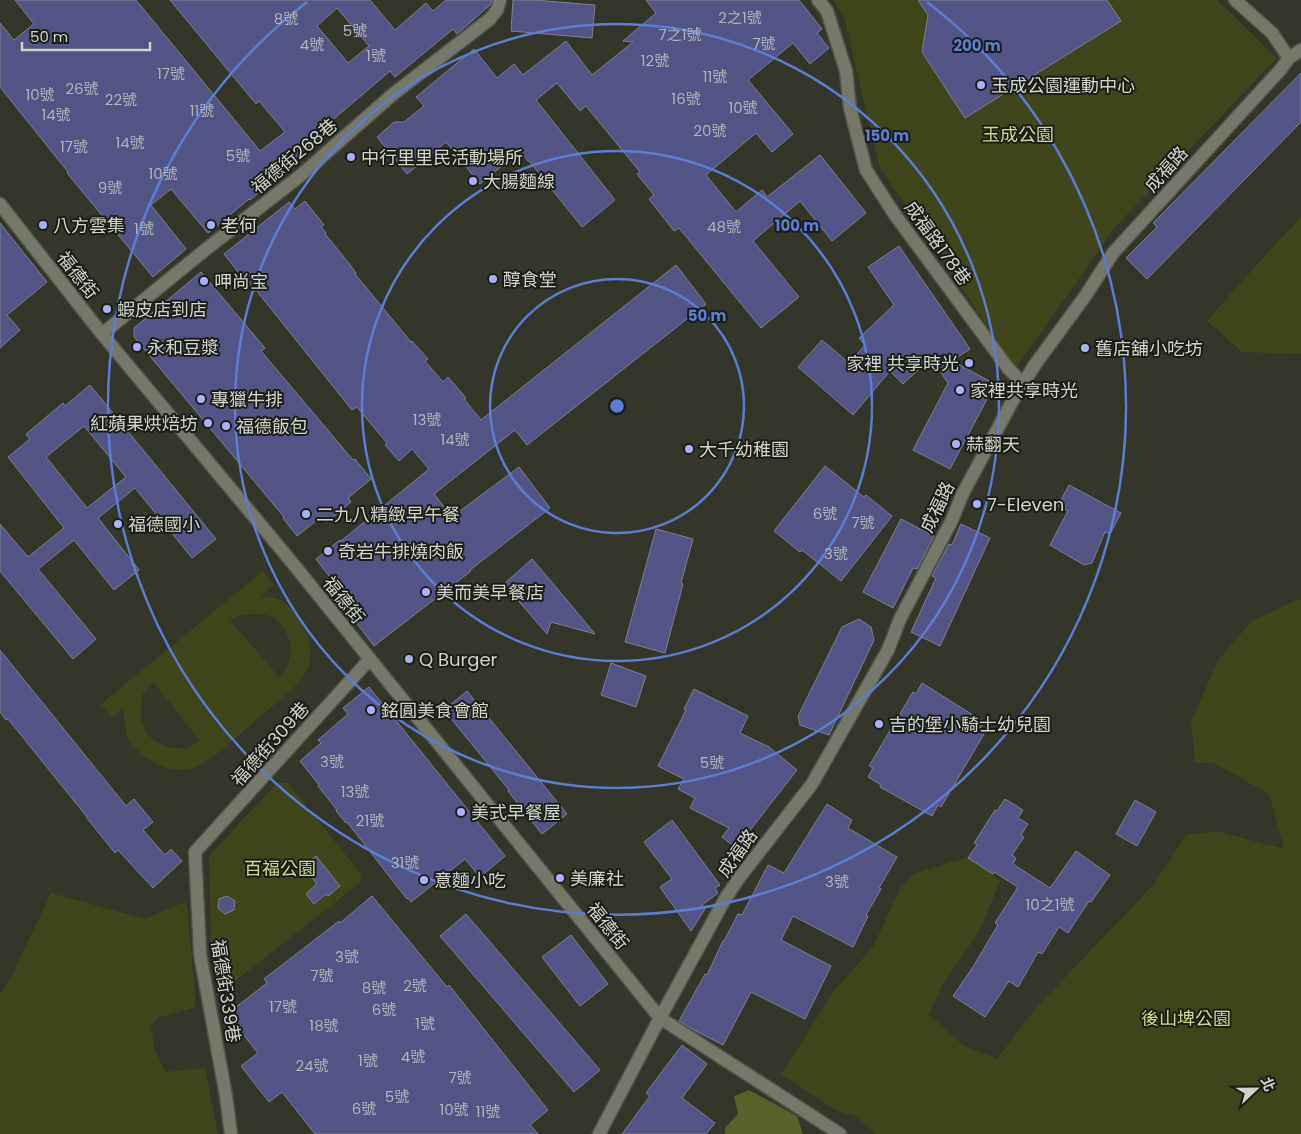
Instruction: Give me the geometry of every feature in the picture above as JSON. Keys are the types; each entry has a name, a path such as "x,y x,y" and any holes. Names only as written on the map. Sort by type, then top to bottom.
{"street":[{"name":"福德街268巷","path":"102,334 300,176 392,96 490,19 497,10 500,0"},
{"name":"成福路178巷","path":"818,0 827,11 846,71 850,108 866,170 895,215 1008,368 1024,385"},
{"path":"1235,0 1272,34 1290,58"},
{"name":"成福路","path":"599,1134 725,900 739,878 812,784 888,650 900,620 952,520 963,493 1012,402 1034,366 1086,295 1113,253 1290,58 1301,50"},
{"name":"福德街","path":"0,204 102,334 290,560 660,1018 840,1134"},
{"name":"福德街309巷","path":"195,852 370,659"},
{"name":"福德街339巷","path":"195,852 200,954 226,1096 231,1134"}],"green space":[{"name":"玉成公園","path":"833,0 1217,0 1277,58 1116,226 1016,368 880,168 844,18"},
{"path":"1301,218 1301,354 1242,352 1207,321 1277,242"},
{"path":"263,571 274,585 261,596 278,599 287,604 305,628 311,656 306,673 301,680 218,753 193,768 185,770 169,769 147,759 128,739 123,709 112,717 101,704","holes":["254,614 272,618 286,631 291,650 286,668 279,677 230,620 240,615","154,683 200,741 185,749 168,747 155,741 147,734 142,723 141,707 143,693"]},
{"name":"後山埤公園","path":"1297,600 1301,600 1301,1134 876,1134 855,1116 838,1111 781,1075 833,992 873,947 900,889 914,874 971,856 1000,881 980,930 942,986 929,1015 963,1045 997,1059 1035,1009 1154,884 1186,835 1216,831 1284,849 1269,794 1214,763 1195,763 1191,722 1218,660 1252,621"},
{"name":"百福公園","path":"277,783 288,783 361,874 360,883 230,985 224,987 216,984 211,952 209,856"},
{"path":"51,893 145,919 187,901 196,1007 160,1017 151,1025 154,1046 165,1072 205,1068 218,1134 0,1134 0,994 12,975"}],"shaded area":[{"path":"749,1090 797,1116 803,1134 725,1134 725,1128 738,1114 734,1096"}],"building":[{"path":"15,0 136,0 260,151 285,132 259,101 256,104 170,0 370,0 395,30 426,3 433,11 446,0 492,0 490,5 457,34 453,29 395,77 390,71 322,129 325,133 278,173 280,175 208,233 171,189 151,205 186,249 153,277 67,173 0,87 0,23 14,40 34,24","holes":["337,8 369,46 348,63 317,26"]},
{"path":"513,0 595,5 592,38 511,31"},
{"path":"646,0 799,0 822,29 817,33 829,48 810,64 793,43 748,80 793,134 772,152 756,133 706,175 736,212 762,190 767,197 820,155 866,213 832,241 800,201 753,241 799,297 761,328 679,228 674,231 649,199 654,195 637,174 640,172 586,106 580,111 557,83 536,100 615,200 582,227 520,151 480,184 446,142 407,174 377,137 394,122 404,122 424,106 416,97 474,49 497,78 514,64 523,75 566,41 592,75 633,42 623,41 656,13"},
{"name":"玉成公園運動中心","path":"918,0 1107,0 1121,21 965,118 922,52 928,15"},
{"path":"1301,73 1301,122 1147,279 1126,258 1157,227 1153,223"},
{"path":"305,201 324,225 321,227 325,234 348,262 355,274 411,342 428,359 425,361 443,382 448,377 481,420 676,265 706,304 527,445 515,430 434,494 452,517 519,467 550,508 374,646 340,601 345,597 316,559 429,469 412,449 399,461 385,445 387,443 357,407 352,410 256,290 254,292 224,254 289,202 295,209"},
{"path":"0,223 47,282 7,315 20,330 0,348"},
{"path":"899,246 970,349 952,361 995,384 950,469 913,450 948,383 931,358 903,384 890,371 853,415 798,367 822,340 849,363 865,345 859,338 894,305 868,267"},
{"path":"201,272 265,348 261,351 371,479 348,498 351,502 326,523 321,517 297,536 284,517 134,337 134,328"},
{"path":"90,385 216,539 192,558 135,488 98,518 139,570 114,590 74,540 38,569 96,639 73,659 0,571 0,524 28,557 64,528 8,457 30,439 26,434 63,403 65,406","holes":["84,426 126,477 87,508 46,457"]},
{"path":"825,466 864,497 866,495 892,516 841,581 802,550 800,552 774,531"},
{"path":"1069,485 1121,513 1110,534 1105,532 1092,563 1084,565 1050,545 1068,511 1058,506"},
{"path":"901,519 934,536 917,569 913,568 893,608 863,592"},
{"path":"961,524 990,538 940,646 911,632 936,578 932,576 949,544 952,545"},
{"path":"656,529 693,539 665,653 625,642"},
{"path":"532,559 595,634 551,622 547,634 504,584"},
{"path":"859,619 871,627 874,640 829,735 800,725 798,716 842,627"},
{"path":"0,650 126,806 134,799 153,822 143,830 165,855 171,849 182,861 153,888 118,850 115,853 8,719 6,720 0,712"},
{"path":"611,663 646,676 636,707 601,695"},
{"path":"922,683 984,722 979,730 984,734 941,807 938,805 932,816 880,787 881,785 868,777 873,768 869,766 913,692 916,694"},
{"path":"369,687 505,856 480,877 465,859 411,902 336,811 300,761 321,743 318,740 348,714 343,708"},
{"path":"694,689 748,716 740,733 769,747 797,770 736,848 722,837 729,828 690,808 695,798 678,789 684,779 658,766 686,710 684,709"},
{"path":"467,691 567,814 542,834 444,710"},
{"path":"1005,799 1023,810 1018,818 1028,824 1021,835 1024,837 1012,855 1016,858 1013,864 1050,888 1076,851 1110,875 1091,902 1089,901 1068,933 1059,927 1042,954 1038,952 1018,987 1009,981 985,1017 953,996 998,925 995,923 1018,887 968,858 977,845 974,843 995,810 997,811"},
{"path":"1135,800 1156,812 1137,846 1116,834"},
{"path":"827,804 852,820 848,828 897,857 879,888 881,889 866,915 868,916 853,947 793,916 781,940 831,966 805,1019 751,992 723,1045 679,1021 705,974 707,975 738,914 742,915 768,865 784,873"},
{"path":"672,820 720,885 715,888 718,893 702,905 705,909 691,931 660,887 672,879 644,842"},
{"path":"316,856 340,886 314,904 306,894 317,884 303,866"},
{"path":"227,896 235,901 234,910 225,914 218,908 219,899"},
{"path":"372,896 447,987 449,985 548,1110 530,1125 538,1134 315,1134 282,1092 269,1102 241,1066 258,1053 227,1014 267,983 264,979 339,921 340,923"},
{"path":"466,914 600,1070 574,1092 440,936"},
{"path":"571,935 608,984 580,1006 542,957"},
{"path":"682,1045 707,1064 682,1098 715,1123 706,1134 622,1134 650,1096 646,1093"}],"place":[{"name":"玉成公園運動中心","path":"981,85"},
{"name":"中行里里民活動場所","path":"351,157"},
{"name":"大腸麵線","path":"473,181"},
{"name":"八方雲集","path":"43,225"},
{"name":"老何","path":"211,225"},
{"name":"醇食堂","path":"493,279"},
{"name":"呷尚宝","path":"204,281"},
{"name":"蝦皮店到店","path":"107,309"},
{"name":"永和豆漿","path":"137,347"},
{"name":"舊店舖小吃坊","path":"1085,348"},
{"name":"家裡 共享時光","path":"969,363"},
{"name":"家裡共享時光","path":"960,390"},
{"name":"專獵牛排","path":"201,399"},
{"name":"紅蘋果烘焙坊","path":"208,423"},
{"name":"福德飯包","path":"226,426"},
{"name":"蒜翻天","path":"956,444"},
{"name":"大千幼稚園","path":"689,449"},
{"name":"7-Eleven","path":"977,504"},
{"name":"二九八精緻早午餐","path":"306,514"},
{"name":"福德國小","path":"118,524"},
{"name":"奇岩牛排燒肉飯","path":"328,551"},
{"name":"美而美早餐店","path":"426,592"},
{"name":"Q Burger","path":"409,659"},
{"name":"銘圓美食會館","path":"371,710"},
{"name":"吉的堡小騎士幼兒園","path":"879,724"},
{"name":"美式早餐屋","path":"461,812"},
{"name":"美廉社","path":"560,878"},
{"name":"意麵小吃","path":"424,880"}]}
